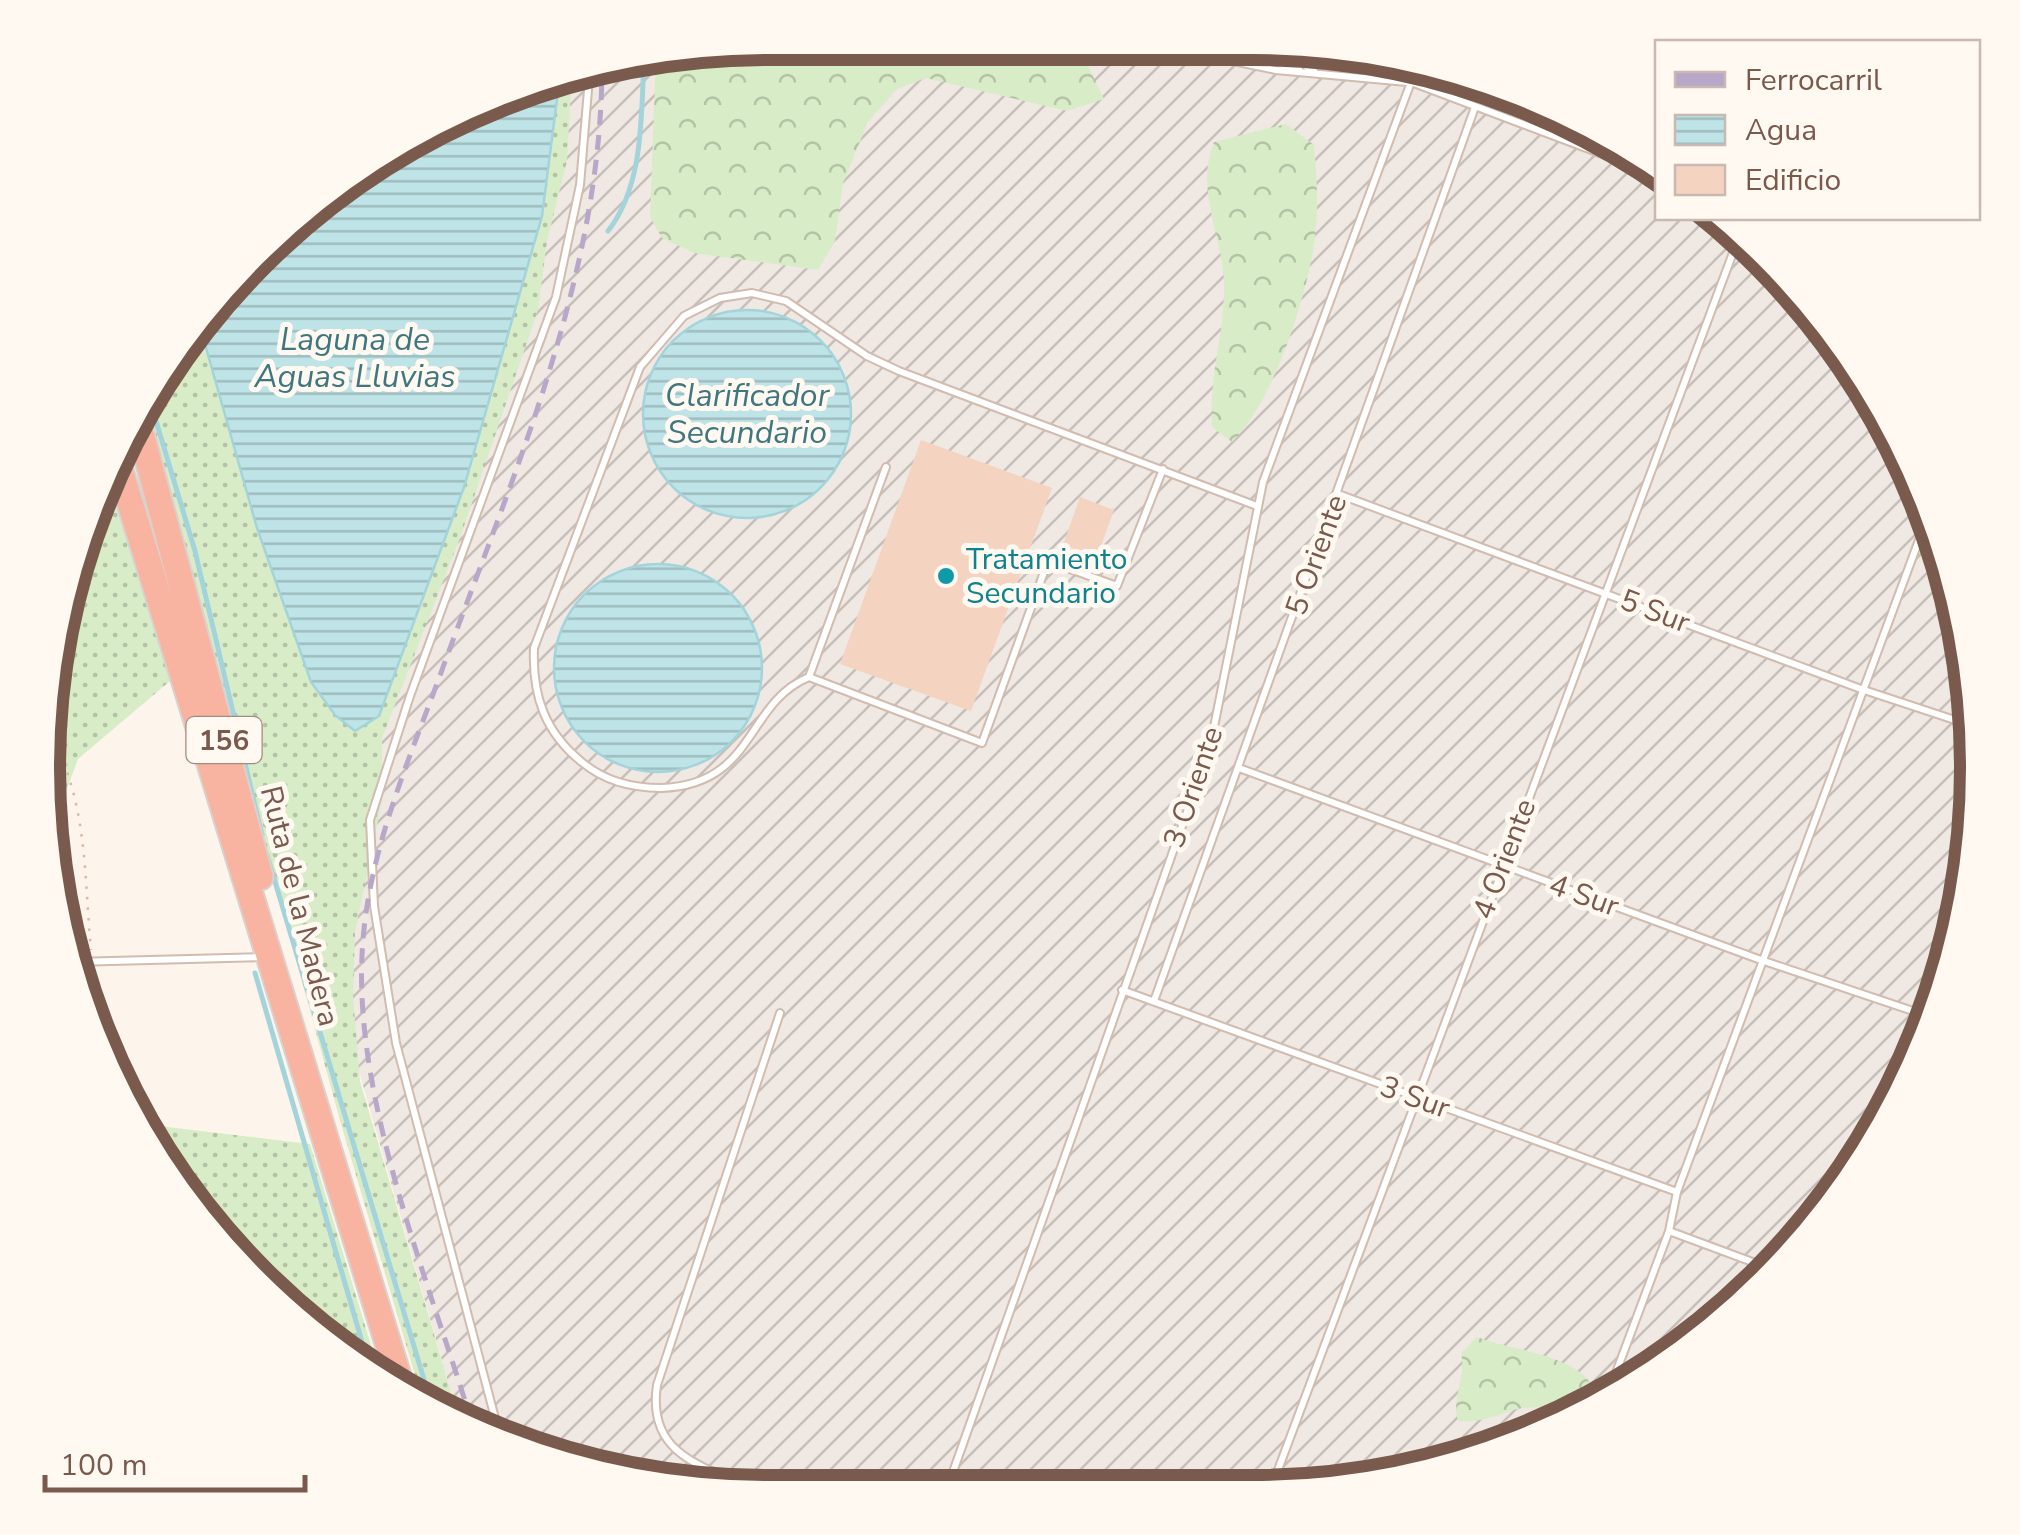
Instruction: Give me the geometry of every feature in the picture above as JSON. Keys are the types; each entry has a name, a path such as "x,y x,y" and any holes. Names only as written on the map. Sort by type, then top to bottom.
{"highway":[{"name":"Ruta de la Madera","path":"142,438 293,1001 304,1062"},
{"name":"Ruta de la Madera","path":"122,478 396,1369"}],"lane":[{"path":"1221,60 1412,82"},
{"path":"1270,61 1319,74"},
{"path":"1299,62 1319,74"},
{"path":"1402,76 1609,157"},
{"name":"3 Oriente","path":"952,1475 1210,746 1257,506 1412,82"},
{"path":"496,1420 396,1043 374,906 370,820 410,696 556,296 580,186 589,83"},
{"name":"5 Oriente","path":"1154,1001 1475,107"},
{"name":"4 Oriente","path":"1276,1474 1414,1096 1734,250"},
{"path":"886,468 809,677 778,697 752,740 728,766 678,787 632,788 592,771 560,744 542,713 533,675 534,648 640,367 684,316 720,298 752,293 786,301 866,356 899,371 1257,506"},
{"path":"809,677 982,743 1048,562 1116,586 1163,469"},
{"name":"5 Sur","path":"1338,494 1861,689 1958,721"},
{"path":"1615,1374 1761,960 1920,535"},
{"name":"4 Sur","path":"1239,768 1761,960 1916,1012"},
{"path":"87,961 268,957"},
{"name":"3 Sur","path":"1122,990 1677,1192"},
{"path":"716,1473 672,1447 658,1426 654,1406 780,1013"},
{"path":"1668,1231 1757,1264"}],"path":[{"path":"61,756 78,806 92,961"}],"shaded area":[{"path":"768,60 1252,60 1345,66 1436,84 1480,98 1565,133 1606,155 1655,186 1655,220 1700,220 1753,267 1814,337 1841,374 1887,455 1936,584 1954,675 1958,721 1960,768 1954,860 1936,951 1922,995 1887,1080 1865,1121 1841,1161 1784,1234 1753,1268 1683,1329 1606,1380 1523,1421 1436,1451 1345,1469 1299,1473 721,1473 675,1469 584,1451 454,1401 165,397 236,301 267,267 337,206 414,155 497,114 584,84 675,66"}],"green space":[{"path":"768,60 1080,60 1087,64 1104,99 1067,111 926,78 897,89 868,122 843,183 835,241 818,270 694,253 662,238 650,217 656,69"},
{"path":"571,88 567,161 547,241 538,310 460,538 382,738 382,801 355,932 353,997 360,1081 454,1401 417,1382 341,1124 149,424 204,340 257,528 311,682 379,716 464,487 542,216 558,92"},
{"path":"1286,124 1314,145 1314,245 1303,294 1274,377 1232,442 1212,427 1224,287 1208,197 1209,161 1214,142"},
{"path":"114,498 170,681 78,759 62,803 66,675 84,584"},
{"path":"158,1126 310,1144 374,1356 267,1268 206,1198"},
{"path":"1477,1337 1565,1364 1592,1387 1549,1409 1522,1408 1487,1419 1458,1421 1461,1353"}],"water":[{"name":"Laguna de Aguas Lluvias","path":"558,92 542,216 464,487 379,716 355,731 335,715 311,682 257,528 204,340 267,267 374,179 455,133"},
{"name":"Clarificador Secundario","path":"747,310 787,318 821,340 843,374 851,414 843,454 821,488 787,510 747,518 707,510 673,488 651,454 643,414 651,374 673,340 707,318"},
{"path":"658,564 698,572 732,594 754,628 762,668 754,708 732,742 698,764 658,772 618,764 584,742 562,708 554,668 562,628 584,594 618,572"}],"building":[{"name":"Tratamiento Secundario","path":"921,440 1052,488 971,711 840,664"},
{"path":"1080,497 1114,510 1097,557 1063,545"}],"waterway":[{"path":"608,231 620,213 634,171 643,71"},
{"path":"154,415 195,551 262,835"},
{"path":"267,855 426,1386"},
{"path":"255,973 364,1349"}],"railway":[{"path":"467,1407 416,1252 382,1131 363,1012 365,920 389,816 522,455 569,301 598,144 601,80"}],"place":[{"name":"Tratamiento Secundario","path":"946,576"}]}
